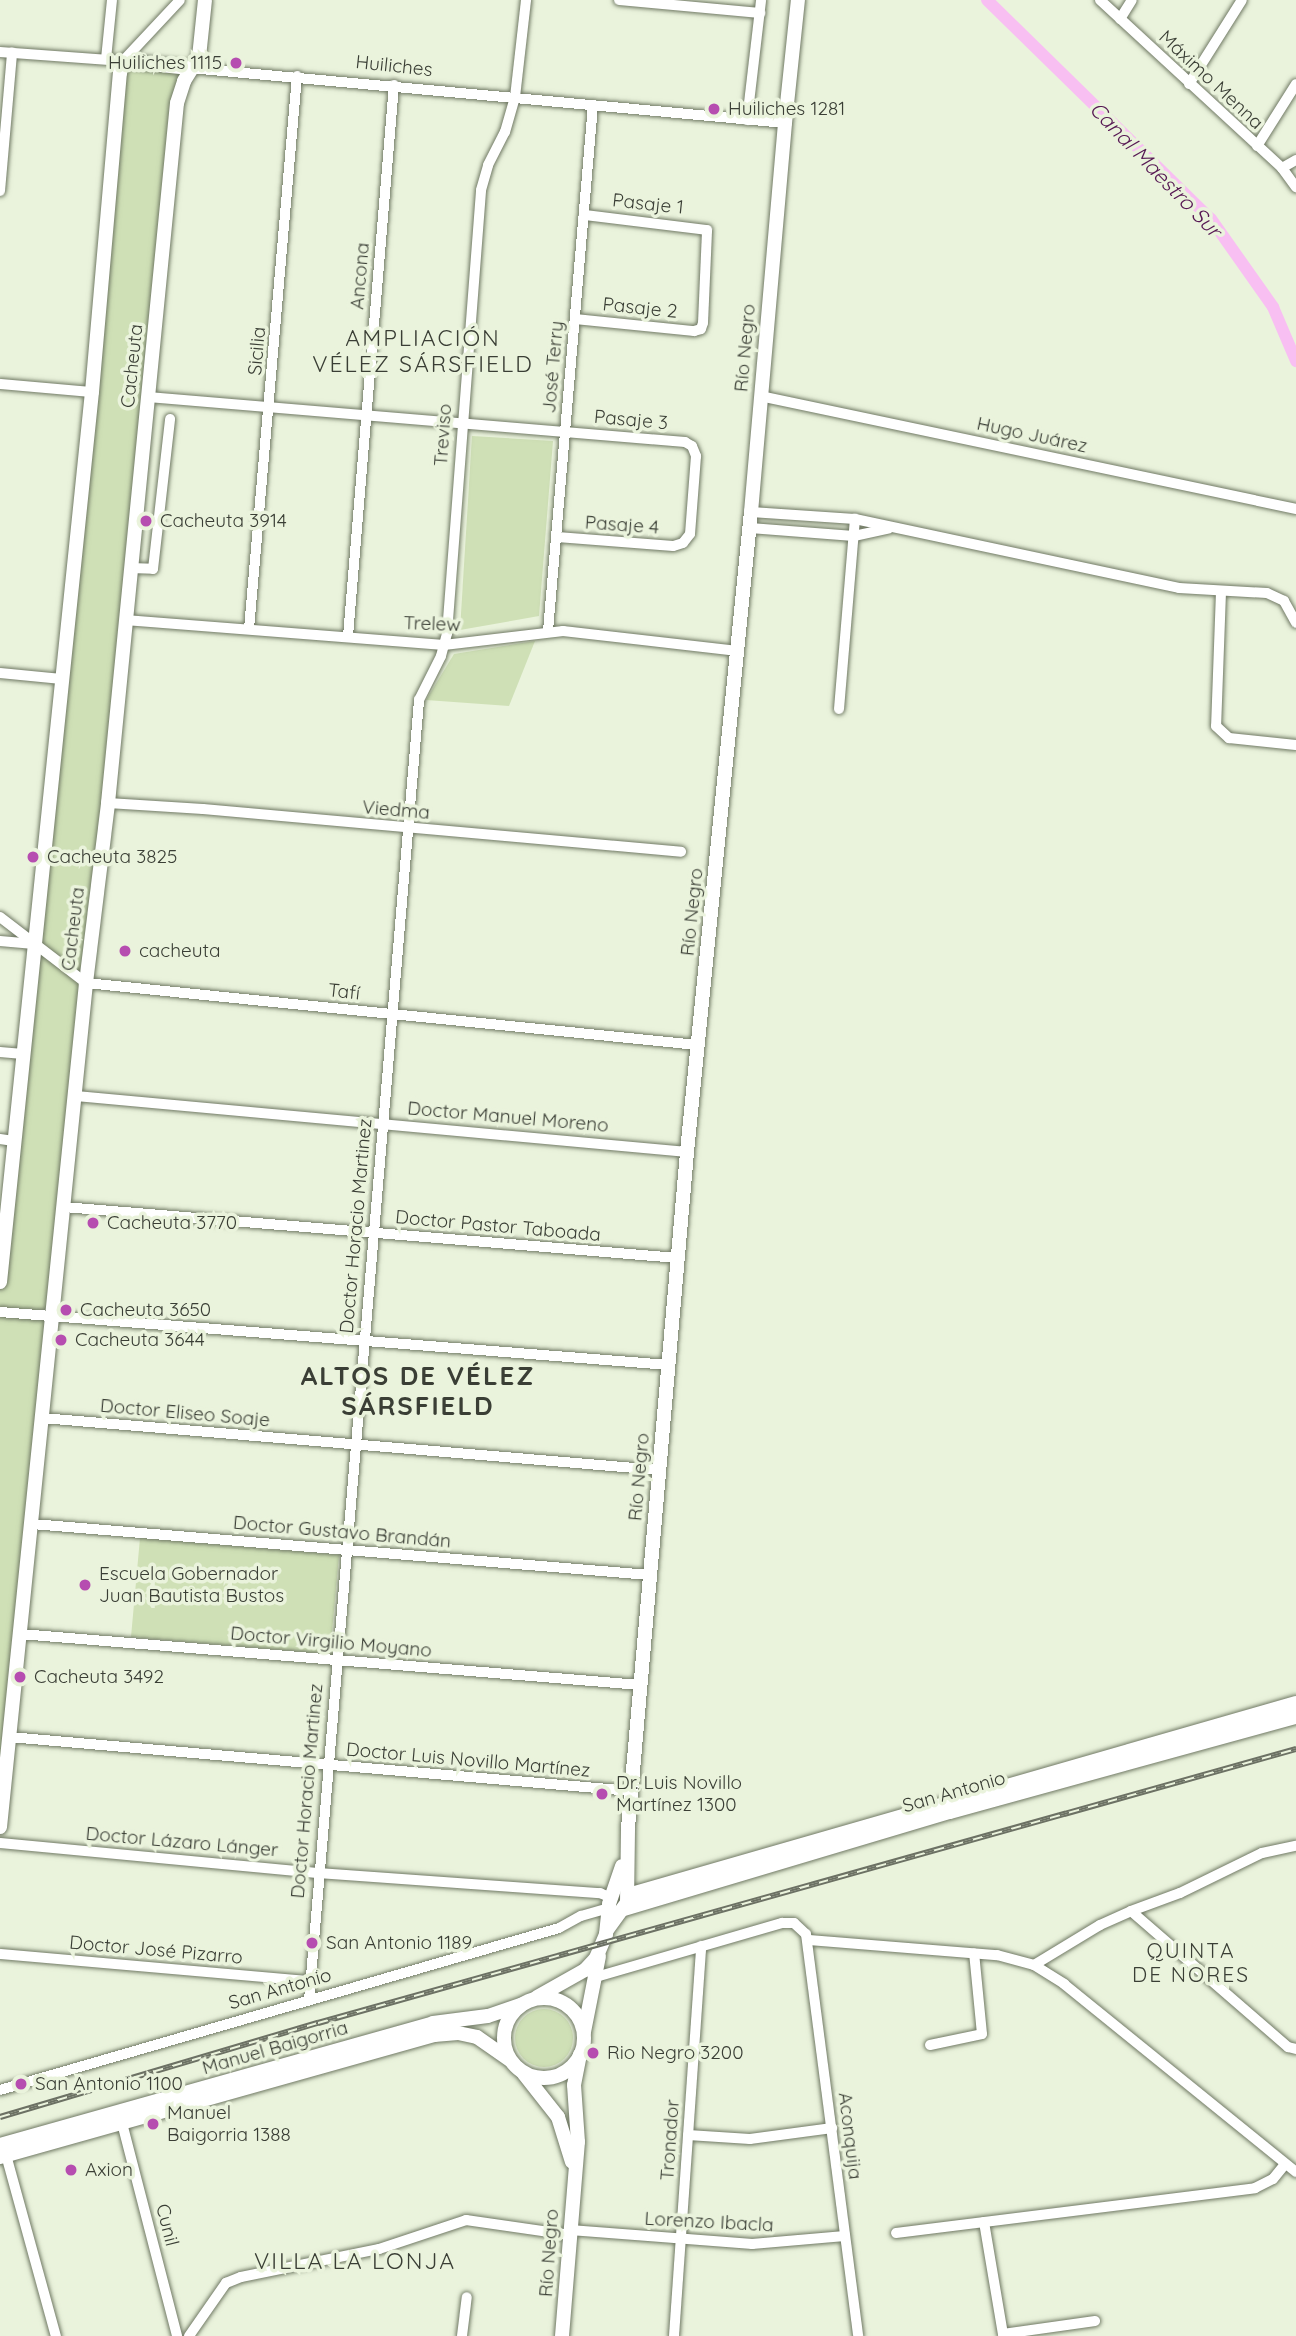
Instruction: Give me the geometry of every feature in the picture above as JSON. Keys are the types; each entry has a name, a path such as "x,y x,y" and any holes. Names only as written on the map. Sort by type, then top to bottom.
{"street":[{"path":"106,59 112,0"},
{"path":"123,61 180,0"},
{"name":"Cacheuta","path":"0,1827 86,983 108,803 177,103 190,68 199,57 205,0"},
{"name":"Treviso","path":"410,789 419,700 444,645 481,190 488,165 505,132 515,97 526,0"},
{"path":"619,0 760,13"},
{"path":"747,120 761,0"},
{"name":"Río Negro","path":"584,2034 600,1950 617,1901 628,1828 687,1152 750,528 798,0"},
{"name":"Máximo Menna","path":"1100,0 1282,168 1296,187"},
{"path":"1120,19 1132,0"},
{"path":"1189,84 1242,0"},
{"name":"Huiliches","path":"0,52 297,76 785,124"},
{"path":"0,191 12,53"},
{"name":"Cacheuta","path":"0,1282 7,1140 23,1054 35,944 123,61"},
{"name":"Sicilia","path":"249,629 297,76"},
{"path":"1257,146 1296,84"},
{"name":"Ancona","path":"348,636 394,85"},
{"name":"José Terry","path":"548,631 593,105"},
{"path":"1282,168 1296,160"},
{"name":"Pasaje 1","path":"583,215 707,230 701,329"},
{"name":"Pasaje 2","path":"575,319 701,329"},
{"path":"0,384 92,392"},
{"name":"Hugo Juárez","path":"761,396 1296,509"},
{"name":"Pasaje 3","path":"148,397 685,442 692,446 696,456 690,534 683,543"},
{"path":"130,568 153,569 170,419"},
{"path":"751,512 855,519 1179,587 1277,596 1284,601 1296,623"},
{"path":"839,709 855,519"},
{"path":"750,528 854,536 892,528"},
{"name":"Pasaje 4","path":"558,537 673,546 683,543"},
{"path":"1221,592 1216,726 1229,738 1296,745"},
{"name":"Trelew","path":"125,620 444,645 548,631 737,651"},
{"path":"0,673 62,679"},
{"name":"Doctor Horacio Martinez","path":"309,2000 308,1982 410,789"},
{"name":"Viedma","path":"108,803 203,809 681,852"},
{"path":"0,917 86,983"},
{"path":"0,941 35,944"},
{"name":"Tafí","path":"86,983 698,1045"},
{"path":"0,1052 23,1054"},
{"name":"Doctor Manuel Moreno","path":"76,1096 687,1152"},
{"name":"Doctor Pastor Taboada","path":"64,1207 678,1258"},
{"path":"0,1312 669,1365"},
{"name":"Doctor Eliseo Soaje","path":"42,1418 659,1470"},
{"name":"Doctor Gustavo Brandán","path":"32,1524 650,1574"},
{"name":"Doctor Virgilio Moyano","path":"20,1634 640,1685"},
{"name":"San Antonio","path":"0,2090 559,1928 617,1901 1296,1703"},
{"name":"San Antonio","path":"617,1901 1296,1717"},
{"name":"Doctor Luis Novillo Martínez","path":"9,1737 327,1767 631,1791"},
{"name":"Doctor Lázaro Lánger","path":"0,1843 318,1873 600,1893 617,1901"},
{"path":"1034,1965 1100,1925 1180,1892 1262,1853 1296,1846"},
{"path":"1131,1911 1288,2047 1296,2049"},
{"path":"596,1977 789,1921 799,1926 809,1940 1017,1959 1034,1965 1064,1984 1296,2172"},
{"name":"Aconquija","path":"809,1940 858,2336"},
{"name":"Tronador","path":"674,2336 701,1946"},
{"name":"Río Negro","path":"527,2002 585,1970 600,1950"},
{"path":"930,2045 979,2038 982,2034 974,1953"},
{"name":"Doctor José Pizarro","path":"0,1954 308,1982"},
{"path":"556,2000 566,2005 581,2022 584,2034 580,2055 570,2068 556,2076 539,2078 523,2073 509,2059 503,2042 506,2025 527,2002 556,2000"},
{"name":"Manuel Baigorria","path":"2,2152 433,2023 488,2015 527,2002"},
{"name":"Manuel Baigorria","path":"2,2152 122,2123 434,2035 458,2033 477,2037 509,2059"},
{"name":"Río Negro","path":"562,2336 578,2136 573,2085 580,2055"},
{"name":"Río Negro","path":"523,2073 558,2117 574,2172"},
{"name":"Cunil","path":"122,2123 177,2336"},
{"path":"688,2135 750,2139 831,2128"},
{"path":"2,2152 56,2336"},
{"path":"896,2234 1255,2188 1273,2179 1285,2164"},
{"name":"Lorenzo Ibacla","path":"189,2336 226,2283 241,2277 379,2249 466,2220 570,2232 771,2244 845,2236"},
{"path":"984,2222 1003,2334 1096,2321"},
{"path":"462,2336 467,2297"}],"green space":[{"path":"123,61 190,68 184,81 0,1827 0,1282"},
{"path":"472,436 553,441 539,616 460,630"},
{"path":"535,641 509,706 426,700 454,654"},
{"path":"140,1538 339,1555 330,1654 131,1637"},
{"path":"538,2009 550,2009 565,2017 573,2032 573,2044 565,2059 550,2067 538,2067 523,2059 515,2044 515,2032 523,2017"}],"waterway":[{"name":"Canal Maestro Sur","path":"987,0 1211,219 1273,307 1296,361"}],"railway":[{"path":"0,2117 318,2023 1296,1749"}],"place":[{"name":"Huiliches 1115","path":"236,63"},
{"name":"Huiliches 1281","path":"714,109"},
{"name":"Cacheuta 3914","path":"146,521"},
{"name":"Cacheuta 3825","path":"33,857"},
{"name":"cacheuta","path":"125,951"},
{"name":"Cacheuta 3770","path":"93,1223"},
{"name":"Cacheuta 3650","path":"66,1310"},
{"name":"Cacheuta 3644","path":"61,1340"},
{"name":"Escuela Gobernador Juan Bautista Bustos","path":"85,1585"},
{"name":"Cacheuta 3492","path":"20,1677"},
{"name":"Dr. Luis Novillo Martínez 1300","path":"602,1794"},
{"name":"San Antonio 1189","path":"312,1943"},
{"name":"Rio Negro 3200","path":"593,2053"},
{"name":"San Antonio 1100","path":"21,2084"},
{"name":"Manuel Baigorria 1388","path":"153,2124"},
{"name":"Axion","path":"71,2170"}],"district":[{"name":"AMPLIACIÓN VÉLEZ SÁRSFIELD","path":"423,351"},
{"name":"ALTOS DE VÉLEZ SÁRSFIELD","path":"418,1391"},
{"name":"QUINTA DE NORES","path":"1191,1962"},
{"name":"VILLA LA LONJA","path":"355,2261"}]}
